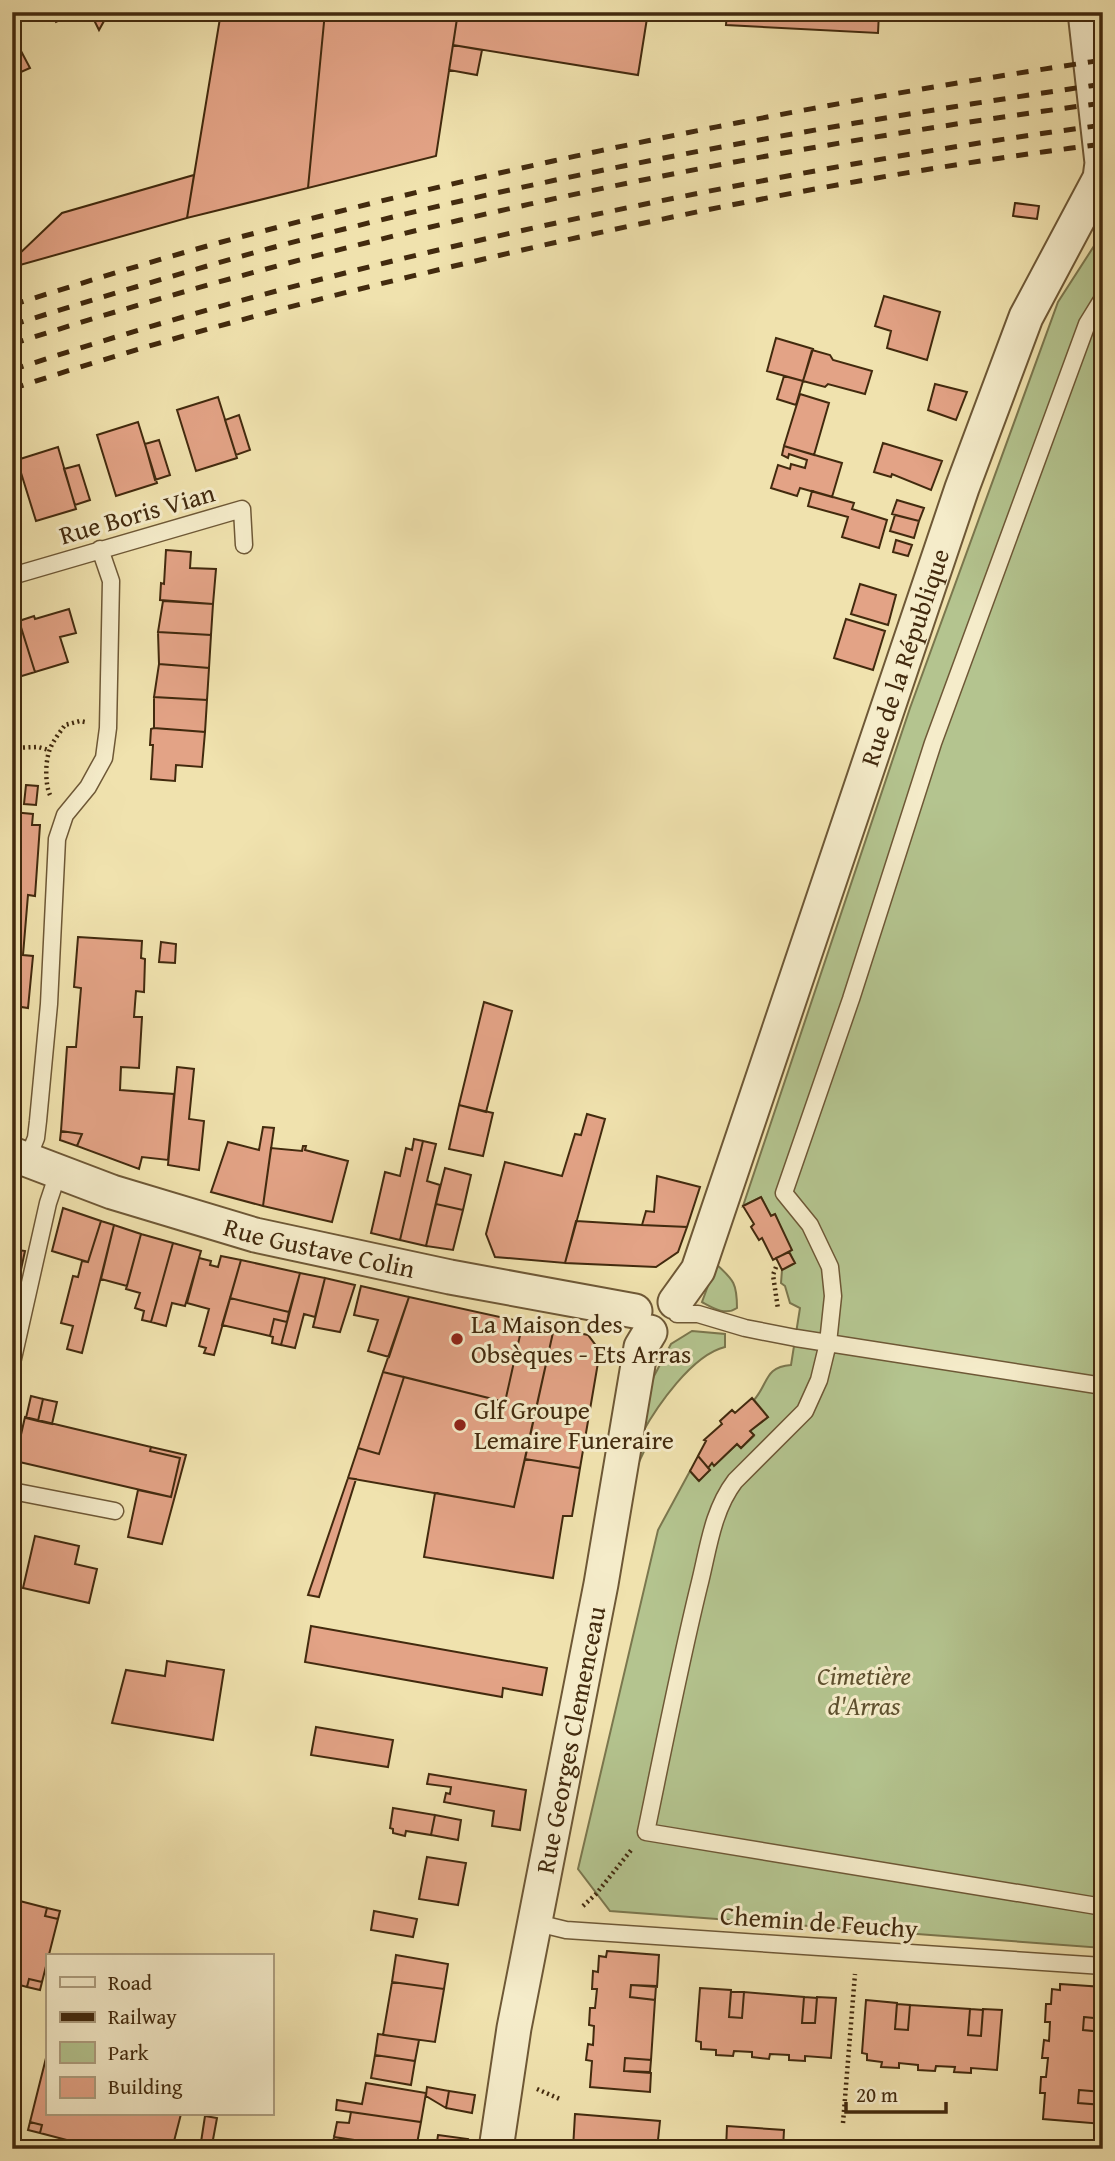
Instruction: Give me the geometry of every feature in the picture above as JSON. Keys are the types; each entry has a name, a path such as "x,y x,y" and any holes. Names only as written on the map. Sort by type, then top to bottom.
{"street":[{"name":"Rue de la République","path":"643,1322 658,1333 668,1330 674,1323 676,1308 698,1270 953,513 1008,361 1049,270 1100,178 1102,163 1085,12"},
{"name":"Rue Gustave Colin","path":"20,1157 112,1192 255,1235 643,1322"},
{"name":"Rue Georges Clemenceau","path":"496,2149 533,1922 554,1834 601,1584 643,1322"}],"lane":[{"path":"1103,298 1087,324 933,743 851,999 784,1194 810,1225 830,1267 833,1296 828,1343 819,1380 805,1411 735,1481 725,1494 716,1516 646,1832 1103,1907"},
{"name":"Rue Boris Vian","path":"12,576 242,509 244,545"},
{"path":"20,1157 37,1129 49,1004 57,839 65,815 88,788 104,758 108,728 111,581 100,550"},
{"path":"12,1363 48,1203 58,1173"},
{"path":"676,1308 776,1334 1103,1386"},
{"path":"12,1491 115,1511"},
{"name":"Chemin de Feuchy","path":"533,1922 566,1930 1103,1966"}],"path":[{"path":"65,815 48,792 50,750 65,724 80,721 108,728"},
{"path":"12,748 38,747 50,750"},
{"path":"776,1267 773,1275 779,1312 776,1334"},
{"path":"566,1930 646,1832"},
{"path":"843,2123 856,1970"},
{"path":"536,2089 562,2100"}],"green space":[{"name":"Cimetière d'Arras","path":"1103,232 1103,1948 610,1911 578,1869 658,1530 690,1471 698,1480 710,1470 708,1468 712,1463 715,1465 737,1444 741,1448 754,1436 750,1431 768,1417 754,1400 771,1372 791,1365 800,1308 790,1303 785,1286 781,1283 782,1270 795,1263 775,1214 771,1216 761,1197 743,1206 910,708 1058,302"},
{"path":"716,1264 731,1279 735,1288 737,1308 733,1310 719,1310 702,1302"},
{"path":"692,1331 725,1334 725,1347 700,1360 656,1410 641,1435 648,1443 639,1462 633,1458 639,1418 654,1376 671,1344"}],"building":[{"path":"51,12 64,12 66,17 56,22"},
{"path":"98,12 109,12 99,30 94,20"},
{"path":"221,12 325,12 308,188 187,218"},
{"path":"325,12 458,12 436,156 308,188"},
{"path":"458,12 648,12 638,75 453,45"},
{"path":"727,12 879,12 878,33 726,25"},
{"path":"12,34 30,68 12,76"},
{"path":"453,45 482,50 477,75 449,70"},
{"path":"194,175 187,218 20,265 18,255 62,213"},
{"path":"1015,203 1039,206 1037,219 1013,216"},
{"path":"884,296 940,312 927,360 887,348 891,331 875,326"},
{"path":"776,338 813,349 803,381 767,371"},
{"path":"812,350 830,355 833,360 872,371 865,394 828,384 825,387 803,381"},
{"path":"784,376 803,381 796,405 777,399"},
{"path":"935,384 967,392 956,420 928,410"},
{"path":"800,394 829,403 814,455 784,446"},
{"path":"218,397 237,458 196,471 177,410"},
{"path":"239,415 250,450 236,455 225,420"},
{"path":"138,422 157,483 116,496 97,435"},
{"path":"159,440 170,475 155,480 145,444"},
{"path":"883,443 942,461 931,490 892,474 891,477 874,472"},
{"path":"784,446 842,463 832,497 800,488 797,496 771,488 778,465 790,469 791,464 805,468 807,460 789,454 788,458 782,455"},
{"path":"58,447 76,509 36,521 17,460"},
{"path":"79,465 90,500 75,505 64,469"},
{"path":"812,491 854,503 852,509 887,520 879,548 842,537 848,517 808,506"},
{"path":"897,500 924,508 919,521 892,514"},
{"path":"895,515 919,521 914,538 890,531"},
{"path":"896,540 912,545 908,556 893,552"},
{"path":"166,550 191,552 190,568 216,569 213,604 160,600"},
{"path":"860,584 896,595 888,625 851,614"},
{"path":"163,601 213,604 211,635 158,632"},
{"path":"69,609 76,633 60,637 68,662 35,672 19,621"},
{"path":"846,619 885,631 873,670 834,658"},
{"path":"20,624 35,672 12,679 12,627"},
{"path":"158,632 211,635 209,668 159,664"},
{"path":"159,664 209,668 207,700 154,697"},
{"path":"154,697 207,700 205,732 154,728"},
{"path":"151,729 205,732 202,767 176,765 175,781 151,779 153,745 150,745"},
{"path":"26,785 38,786 36,805 24,804"},
{"path":"12,812 33,814 32,825 40,825 35,896 28,895 23,955 33,956 28,1008 21,1007 18,1041 12,1040"},
{"path":"78,937 142,941 141,958 145,959 144,992 136,991 134,1017 142,1017 139,1068 121,1067 120,1090 174,1094 168,1160 142,1157 139,1169 77,1146 82,1134 61,1131 67,1047 76,1047 81,988 74,987"},
{"path":"161,942 176,944 175,963 159,962"},
{"path":"484,1002 512,1011 486,1112 459,1105"},
{"path":"177,1067 194,1069 189,1119 204,1121 199,1170 168,1165"},
{"path":"12,1088 21,1092 18,1124 12,1121"},
{"path":"459,1105 493,1113 483,1156 449,1149"},
{"path":"587,1114 605,1119 565,1263 495,1257 486,1234 505,1162 562,1176 575,1134 581,1135"},
{"path":"263,1127 274,1128 263,1206 211,1192 228,1142 259,1150"},
{"path":"61,1131 82,1134 77,1146 60,1140"},
{"path":"414,1139 423,1141 400,1240 371,1233 385,1172 400,1176 406,1148 412,1150"},
{"path":"423,1141 436,1144 427,1181 440,1185 426,1246 400,1240"},
{"path":"303,1146 306,1146 305,1150 348,1161 332,1222 263,1206 271,1148 302,1151"},
{"path":"445,1168 471,1175 463,1210 436,1204"},
{"path":"657,1176 700,1187 687,1227 642,1225 646,1211 654,1212"},
{"path":"761,1197 771,1216 775,1214 792,1250 773,1260 762,1238 759,1240 751,1227 754,1224 743,1206"},
{"path":"436,1204 463,1210 453,1250 426,1246"},
{"path":"63,1208 101,1221 88,1262 52,1251"},
{"path":"101,1221 114,1225 82,1353 67,1349 73,1326 61,1323 73,1276 78,1277 82,1261 88,1262"},
{"path":"576,1221 687,1227 678,1252 656,1267 565,1263"},
{"path":"114,1225 141,1234 127,1286 101,1279"},
{"path":"141,1234 173,1243 151,1322 142,1320 144,1311 135,1308 140,1293 126,1289"},
{"path":"173,1243 201,1251 185,1306 172,1303 166,1326 151,1322"},
{"path":"12,1249 25,1251 12,1311"},
{"path":"789,1252 795,1263 782,1270 776,1258"},
{"path":"221,1256 241,1260 214,1355 204,1353 206,1348 199,1346 209,1309 187,1303 199,1258 211,1261 210,1265 218,1267"},
{"path":"241,1260 300,1273 289,1312 230,1298"},
{"path":"300,1273 325,1278 315,1317 304,1314 295,1348 281,1345"},
{"path":"325,1278 355,1285 340,1332 313,1327"},
{"path":"361,1286 409,1297 389,1357 368,1351 378,1320 354,1315"},
{"name":"La Maison des Obsèques - Ets Arras","path":"409,1297 523,1322 505,1402 383,1372"},
{"path":"230,1298 289,1312 287,1322 274,1319 270,1336 222,1325"},
{"path":"274,1319 287,1322 281,1345 272,1343 273,1337 270,1336"},
{"name":"Glf Groupe Lemaire Funeraire","path":"523,1322 554,1328 514,1507 348,1478 358,1448 379,1454 404,1377 505,1402"},
{"path":"554,1328 588,1335 600,1351 580,1468 525,1459"},
{"path":"383,1372 404,1377 379,1454 358,1448"},
{"path":"31,1396 43,1399 38,1421 26,1418"},
{"path":"752,1398 768,1417 750,1431 754,1435 741,1448 737,1444 714,1466 712,1463 708,1468 698,1456 706,1441 704,1440 722,1424 720,1421 732,1410 735,1413"},
{"path":"43,1399 57,1402 52,1424 38,1421"},
{"path":"25,1417 151,1447 150,1451 180,1458 171,1497 15,1461"},
{"path":"151,1447 186,1455 162,1544 128,1537 138,1490 171,1497 180,1458 150,1451"},
{"path":"698,1456 710,1470 699,1481 690,1471"},
{"path":"525,1459 580,1468 572,1516 563,1516 553,1578 424,1557 435,1493 514,1507"},
{"path":"348,1478 356,1479 319,1597 308,1595"},
{"path":"35,1536 79,1546 75,1564 97,1569 89,1603 23,1588"},
{"path":"311,1626 547,1668 542,1695 503,1688 502,1697 305,1662"},
{"path":"167,1661 224,1670 213,1740 112,1723 126,1670 165,1676"},
{"path":"316,1727 393,1740 388,1767 311,1755"},
{"path":"429,1774 526,1790 520,1830 492,1826 494,1811 444,1802 451,1787 427,1784"},
{"path":"393,1808 435,1815 431,1835 406,1831 405,1836 393,1833 390,1828"},
{"path":"435,1815 461,1820 458,1840 431,1835"},
{"path":"427,1857 466,1863 458,1905 419,1899"},
{"path":"12,1899 47,1908 45,1916 58,1919 49,1954 46,1954 42,1982 29,1979 27,1987 12,1983"},
{"path":"47,1908 60,1911 58,1919 45,1916"},
{"path":"374,1911 417,1919 413,1937 371,1930"},
{"path":"607,1951 659,1955 657,1987 631,1985 630,1997 655,2000 651,2060 625,2058 624,2071 651,2073 650,2092 590,2087 592,2061 586,2060 588,2044 593,2045 594,2026 589,2025 590,2008 595,2008 597,1989 592,1989 593,1971 598,1972 599,1956 606,1957"},
{"path":"396,1955 448,1964 444,1989 392,1982"},
{"path":"29,1979 42,1982 40,1990 27,1987"},
{"path":"392,1982 444,1989 435,2042 383,2035"},
{"path":"1060,1984 1103,1987 1103,2019 1084,2017 1083,2030 1103,2032 1103,2092 1079,2090 1078,2103 1103,2105 1103,2124 1043,2119 1045,2093 1040,2093 1041,2077 1046,2077 1048,2058 1042,2058 1044,2040 1049,2041 1050,2022 1045,2022 1046,2004 1051,2004 1052,1989 1060,1990"},
{"path":"631,1985 656,1986 655,2000 630,1997"},
{"path":"700,1988 731,1990 729,2017 742,2018 744,1992 804,1997 802,2023 815,2023 817,1997 836,1998 831,2058 805,2056 805,2061 789,2060 789,2055 770,2054 769,2059 752,2057 752,2052 734,2051 733,2056 716,2055 716,2050 701,2049 701,2042 696,2041"},
{"path":"731,1992 744,1992 742,2018 729,2017"},
{"path":"804,1997 817,1998 815,2023 802,2023"},
{"path":"866,2000 897,2003 895,2029 908,2030 910,2005 970,2009 968,2035 981,2036 983,2009 1002,2010 997,2070 971,2068 971,2073 954,2072 955,2067 936,2066 935,2071 918,2070 918,2065 899,2063 899,2068 881,2067 882,2062 867,2060 867,2054 862,2053"},
{"path":"897,2004 910,2005 908,2030 895,2029"},
{"path":"970,2009 983,2010 981,2036 968,2035"},
{"path":"1084,2017 1103,2019 1103,2032 1083,2030"},
{"path":"378,2034 419,2040 415,2061 375,2055"},
{"path":"375,2055 415,2061 411,2085 371,2078"},
{"path":"46,2058 46,2116 180,2116 172,2149 101,2149 40,2133 42,2125 30,2122"},
{"path":"625,2058 651,2060 650,2072 624,2071"},
{"path":"366,2083 426,2093 421,2122 336,2110 337,2100 362,2104"},
{"path":"427,2087 449,2091 446,2108 426,2096"},
{"path":"1079,2090 1103,2092 1103,2105 1078,2103"},
{"path":"449,2091 475,2095 472,2113 446,2108"},
{"path":"351,2112 421,2122 416,2149 334,2137 337,2122 349,2123"},
{"path":"575,2114 660,2121 657,2149 573,2149"},
{"path":"205,2116 217,2118 212,2145 201,2142"},
{"path":"30,2122 42,2125 40,2133 28,2130"},
{"path":"727,2126 784,2130 783,2149 726,2149"},
{"path":"438,2135 468,2139 466,2149 436,2149"},
{"path":"334,2137 406,2149 332,2149"},
{"path":"932,2141 988,2145 988,2149 931,2149"}],"railway":[{"path":"12,305 238,237 477,178 789,113 1103,60"},
{"path":"12,325 271,248 477,197 789,135 1103,84"},
{"path":"12,344 280,265 552,199 827,145 1103,103"},
{"path":"12,370 228,304 520,231 847,165 1103,125"},
{"path":"12,389 238,321 546,245 704,210 863,180 1103,144"}],"place":[{"name":"La Maison des Obsèques - Ets Arras","path":"457,1339"},
{"name":"Glf Groupe Lemaire Funeraire","path":"460,1425"}]}
